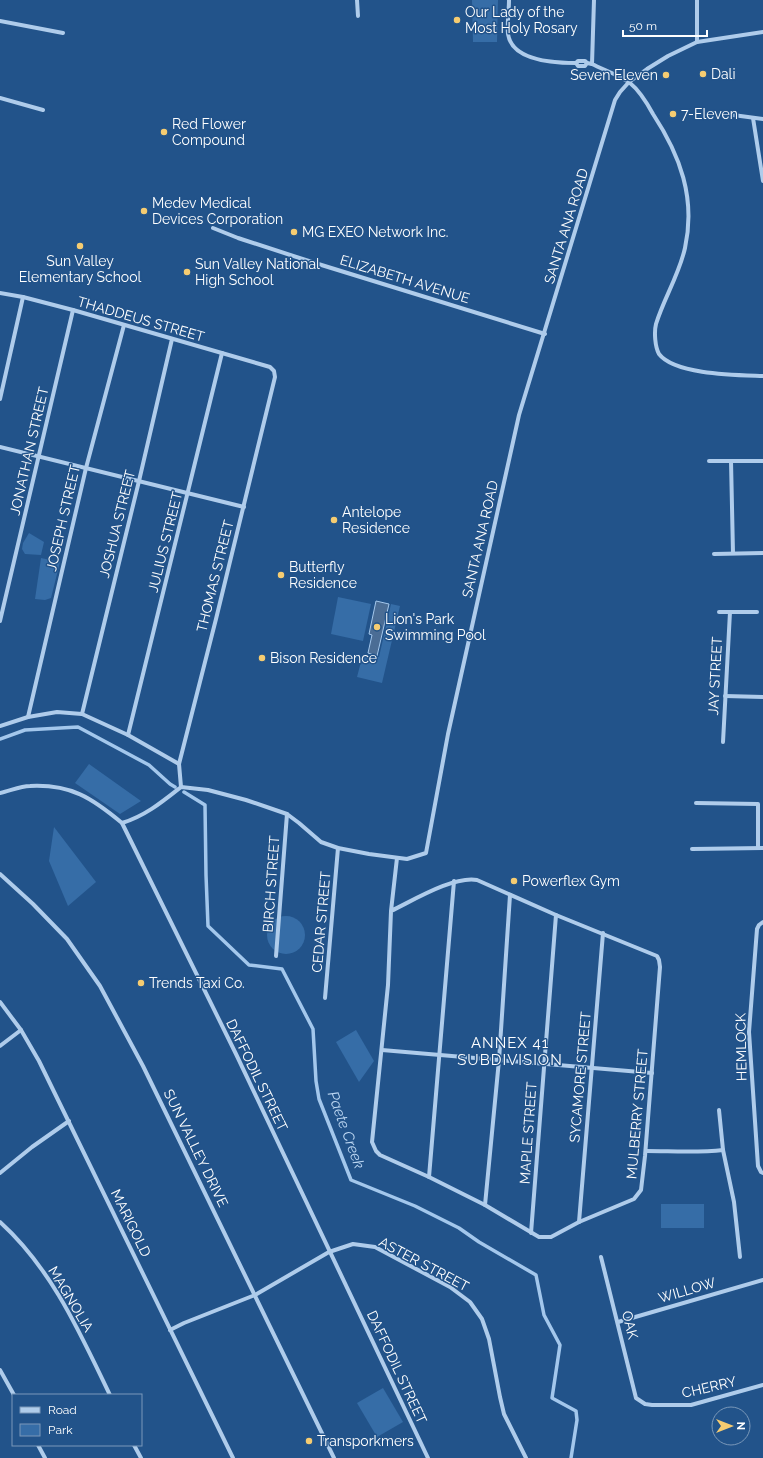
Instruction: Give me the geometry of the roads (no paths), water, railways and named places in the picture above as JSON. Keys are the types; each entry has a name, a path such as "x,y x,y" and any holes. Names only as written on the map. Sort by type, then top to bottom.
{"street":[{"path":"357,0 358,16"},
{"path":"509,0 508,35 515,49 520,53 541,60 576,63 578,60 585,61 629,82 642,95 674,149 684,177 687,200 688,231 685,249 656,326 655,338 659,353 669,363 688,370 763,376"},
{"path":"592,64 594,0"},
{"path":"697,0 697,42"},
{"path":"0,21 63,33"},
{"name":"SANTA ANA ROAD","path":"181,787 208,790 246,800 287,814 321,842 338,848 408,859 426,853 448,734 482,577 520,415 601,147 611,109 620,92 629,82 668,56 697,42 763,32"},
{"path":"0,98 43,110"},
{"path":"733,115 763,119"},
{"path":"754,118 763,181"},
{"name":"ELIZABETH AVENUE","path":"213,228 238,238 308,261 545,334"},
{"name":"THADDEUS STREET","path":"0,293 24,297 73,310 270,368 274,371"},
{"path":"0,399 24,297"},
{"name":"JONATHAN STREET","path":"0,621 73,310"},
{"name":"JOSEPH STREET","path":"28,717 86,468 124,325"},
{"name":"JOSHUA STREET","path":"82,714 172,339"},
{"name":"JULIUS STREET","path":"128,735 222,354"},
{"name":"THOMAS STREET","path":"181,787 179,764 244,507 275,376 274,371"},
{"path":"0,447 244,507"},
{"path":"710,461 763,461"},
{"path":"731,461 733,553"},
{"path":"714,554 763,553"},
{"path":"719,612 757,612"},
{"name":"JAY STREET","path":"724,742 730,612"},
{"path":"725,696 763,697"},
{"path":"0,726 28,717 57,712 82,714 128,735 179,764"},
{"name":"DAFFODIL STREET","path":"0,793 29,786 55,787 70,790 90,798 122,822 236,1054 428,1458"},
{"path":"122,822 141,816 160,804 181,787"},
{"path":"692,849 761,848 758,804 696,803"},
{"name":"BIRCH STREET","path":"276,956 287,814"},
{"name":"CEDAR STREET","path":"325,998 338,848"},
{"name":"MULBERRY STREET","path":"391,911 454,881 472,879 556,915 654,954 659,960 660,967 646,1151 641,1190 634,1199 579,1222 551,1237 539,1237 485,1205 428,1177 380,1156 376,1151 372,1142 388,985 391,911 397,858"},
{"name":"SUN VALLEY DRIVE","path":"0,874 68,938 100,986 143,1066 334,1458"},
{"path":"428,1177 454,881"},
{"path":"485,1205 499,1060 510,895"},
{"name":"MAPLE STREET","path":"531,1233 556,915"},
{"name":"HEMLOCK","path":"763,922 757,929 749,1032 758,1166 763,1173"},
{"name":"SYCAMORE STREET","path":"579,1222 603,933"},
{"name":"MARIGOLD","path":"0,1002 21,1030 39,1060 233,1458"},
{"path":"0,1046 21,1030"},
{"path":"382,1050 652,1073"},
{"path":"719,1110 723,1150 734,1202 740,1257"},
{"path":"0,1173 32,1147 69,1121"},
{"path":"646,1151 704,1152 723,1150"},
{"name":"MAGNOLIA","path":"0,1222 25,1248 47,1276 63,1301 110,1394"},
{"name":"ASTER STREET","path":"170,1330 255,1295 329,1252 353,1244 375,1247 450,1287 470,1302 482,1319 489,1339 504,1414 526,1458"},
{"name":"OAK","path":"600,1257 618,1322 636,1398"},
{"name":"WILLOW","path":"618,1322 763,1280"},
{"path":"0,1370 13,1394"},
{"name":"CHERRY","path":"636,1398 645,1404 652,1405 691,1405 763,1385"},
{"path":"39,1446 45,1458"},
{"path":"135,1446 141,1458"}],"waterway":[{"name":"Paete Creek","path":"0,739 25,730 78,727 149,765 175,787"},
{"name":"Paete Creek","path":"184,792 205,805 208,926 249,965 282,969 313,1029 316,1081 319,1099 351,1180 415,1206 459,1228 479,1242 536,1275 544,1315 560,1345 552,1398 576,1411 577,1420 571,1458"}],"place":[{"name":"Our Lady of the Most Holy Rosary","path":"457,20"},
{"name":"Dali","path":"703,74"},
{"name":"Seven Eleven","path":"666,75"},
{"name":"7-Eleven","path":"673,114"},
{"name":"Red Flower Compound","path":"164,132"},
{"name":"Medev Medical Devices Corporation","path":"144,211"},
{"name":"MG EXEO Network Inc.","path":"294,232"},
{"name":"Sun Valley Elementary School","path":"80,246"},
{"name":"Sun Valley National High School","path":"187,272"},
{"name":"Antelope Residence","path":"334,520"},
{"name":"Butterfly Residence","path":"281,575"},
{"name":"Lion's Park Swimming Pool","path":"377,627"},
{"name":"Bison Residence","path":"262,658"},
{"name":"Powerflex Gym","path":"514,881"},
{"name":"Trends Taxi Co.","path":"141,983"},
{"name":"Transporkmers","path":"309,1441"}],"district":[{"name":"ANNEX 41 SUBDIVISION","path":"510,1052"}]}
